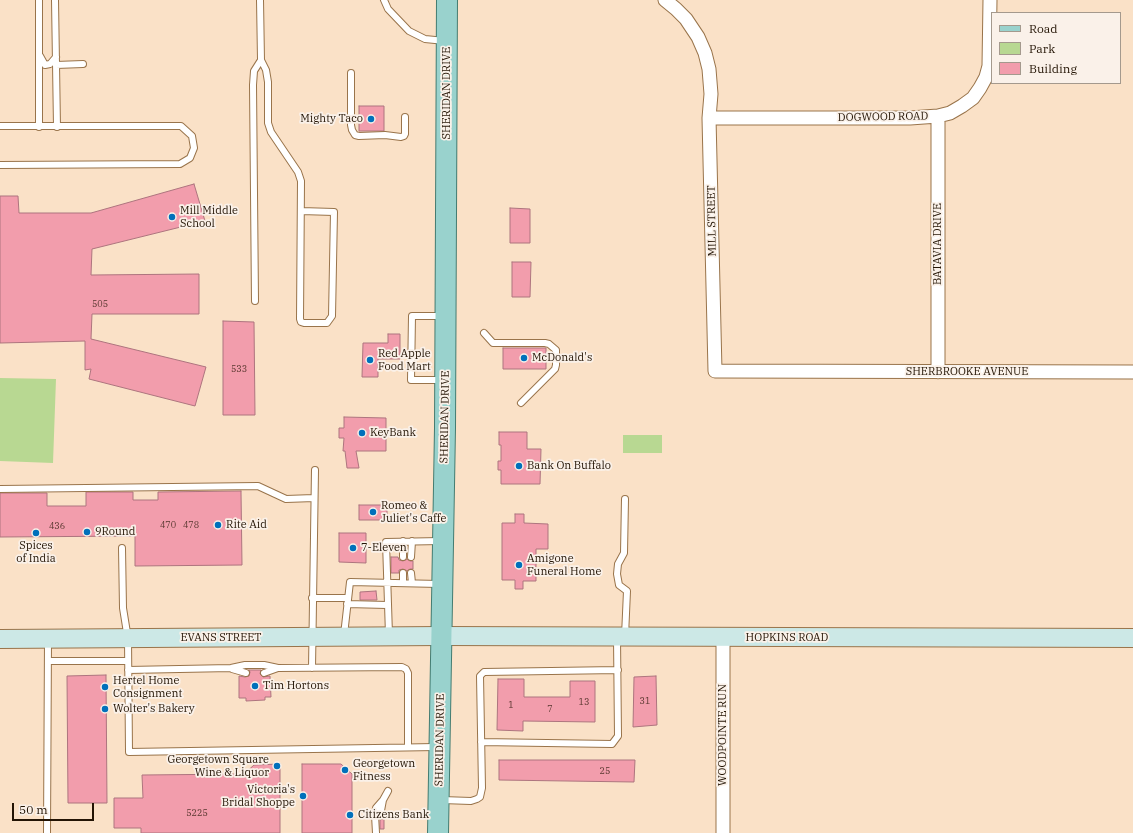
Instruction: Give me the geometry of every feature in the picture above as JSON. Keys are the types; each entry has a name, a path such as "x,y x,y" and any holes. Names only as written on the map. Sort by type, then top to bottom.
{"main road":[{"name":"SHERIDAN DRIVE","path":"438,833 446,316 447,0"}],"street":[{"name":"MILL STREET","path":"665,0 686,19 698,37 705,53 709,69 711,94 709,118 715,371 801,371"},
{"name":"DOGWOOD ROAD","path":"709,118 910,118 938,116 950,113 967,102 980,88 986,77 989,66 990,0"},
{"name":"BATAVIA DRIVE","path":"938,116 938,372"},
{"name":"SHERBROOKE AVENUE","path":"801,371 1133,372"},
{"name":"HOPKINS ROAD","path":"441,636 1133,638"},
{"name":"EVANS STREET","path":"0,639 441,636"},
{"name":"WOODPOINTE RUN","path":"723,638 724,833"}],"lane":[{"path":"39,0 39,127"},
{"path":"55,0 57,127"},
{"path":"255,301 253,85 254,71 260,60 260,0"},
{"path":"384,0 388,9 409,31 425,39 447,41"},
{"path":"39,54 45,65 50,64 56,56"},
{"path":"260,60 266,70 268,82 268,123 271,132 301,181 300,319 301,322 304,323 327,323 332,316 334,212 301,211"},
{"path":"56,65 83,64"},
{"path":"351,73 351,125 355,135 385,135 392,137 404,136 405,117"},
{"path":"0,126 182,126 192,136 194,148 190,158 180,164 0,165"},
{"path":"445,380 411,380 411,348 412,316 446,316"},
{"path":"484,333 493,343 546,343 550,344 556,350 555,369 521,403"},
{"path":"312,668 315,470"},
{"path":"0,489 258,486 286,499 314,498"},
{"path":"481,742 612,744 618,736 618,670 627,591 619,585 616,574 618,564 624,553 625,499"},
{"path":"403,557 404,541"},
{"path":"411,557 412,541"},
{"path":"389,637 386,583 386,542 443,541"},
{"path":"122,548 123,608 128,639 129,752 440,747"},
{"path":"403,573 403,583"},
{"path":"411,573 412,583"},
{"path":"343,637 350,582 442,584"},
{"path":"312,598 387,605"},
{"path":"47,833 48,639"},
{"path":"48,661 128,661"},
{"path":"128,670 231,668 245,665 264,665 278,668 402,667 406,669 408,673 408,747"},
{"path":"231,668 246,673"},
{"path":"264,673 278,668"},
{"path":"438,800 471,800 477,799 480,796 482,788 480,676 484,672 618,670"},
{"path":"378,832 375,815 376,808 383,800 388,790"},
{"path":"380,816 383,800"}],"green space":[{"path":"0,378 56,379 53,463 0,461"},
{"path":"623,435 662,435 662,453 623,453"}],"building":[{"name":"Mighty Taco","path":"359,106 384,106 384,131 359,131"},
{"name":"Mill Middle School","path":"194,184 205,221 92,249 91,275 199,274 199,314 92,314 91,339 206,367 195,406 89,379 91,369 85,370 85,341 0,343 0,196 18,196 19,213 91,213"},
{"path":"510,208 530,209 530,243 510,243"},
{"path":"512,262 531,262 530,297 512,297"},
{"path":"223,321 254,322 255,415 223,415"},
{"path":"388,334 400,334 400,359 378,359 378,377 362,377 363,343 388,343"},
{"name":"McDonald's","path":"503,348 546,348 546,369 503,369"},
{"name":"KeyBank","path":"344,417 386,418 386,451 356,451 359,468 347,468 345,451 343,451 344,438 339,438 339,428 344,428"},
{"name":"Bank On Buffalo","path":"499,432 527,432 527,449 541,449 540,484 501,484 501,470 498,470 498,461 501,461"},
{"path":"241,491 242,565 135,566 135,536 0,537 0,493 47,493 47,506 86,506 86,492 133,492 133,500 158,500 158,492"},
{"name":"Romeo & Juliet's Caffe","path":"359,505 387,505 387,520 359,520"},
{"name":"Amigone Funeral Home","path":"515,514 524,514 524,523 548,524 548,549 536,549 536,581 523,581 523,589 515,589 515,580 502,580 502,523 515,523"},
{"name":"7-Eleven","path":"339,533 366,533 366,563 339,562"},
{"path":"391,557 398,557 399,560 403,561 407,559 413,561 413,569 407,571 403,569 399,570 399,573 391,573"},
{"path":"376,591 377,600 360,600 360,592"},
{"name":"Tim Hortons","path":"249,670 261,670 260,674 263,677 270,676 271,697 265,697 265,700 246,701 246,698 239,698 239,676 249,676"},
{"path":"106,675 107,803 68,803 67,676"},
{"path":"656,676 657,725 633,727 634,677"},
{"path":"498,679 524,679 524,697 570,697 570,681 595,681 595,722 523,721 523,731 497,730"},
{"path":"499,760 635,760 634,782 499,780"},
{"path":"280,764 280,833 141,833 141,828 114,828 114,798 143,798 142,775 244,774 254,765"},
{"path":"302,764 341,764 352,774 352,833 302,833"},
{"path":"384,818 384,829 380,829 380,820"}],"place":[{"name":"Mighty Taco","path":"371,119"},
{"name":"Mill Middle School","path":"172,217"},
{"name":"McDonald's","path":"524,358"},
{"name":"Red Apple Food Mart","path":"370,360"},
{"name":"KeyBank","path":"362,433"},
{"name":"Bank On Buffalo","path":"519,466"},
{"name":"Romeo & Juliet's Caffe","path":"373,512"},
{"name":"Rite Aid","path":"218,525"},
{"name":"9Round","path":"87,532"},
{"name":"Spices of India","path":"36,533"},
{"name":"7-Eleven","path":"353,548"},
{"name":"Amigone Funeral Home","path":"519,565"},
{"name":"Tim Hortons","path":"255,686"},
{"name":"Hertel Home Consignment","path":"105,687"},
{"name":"Wolter's Bakery","path":"105,709"},
{"name":"Georgetown Square Wine & Liquor","path":"277,766"},
{"name":"Georgetown Fitness","path":"345,770"},
{"name":"Victoria's Bridal Shoppe","path":"303,796"},
{"name":"Citizens Bank","path":"350,815"}]}
